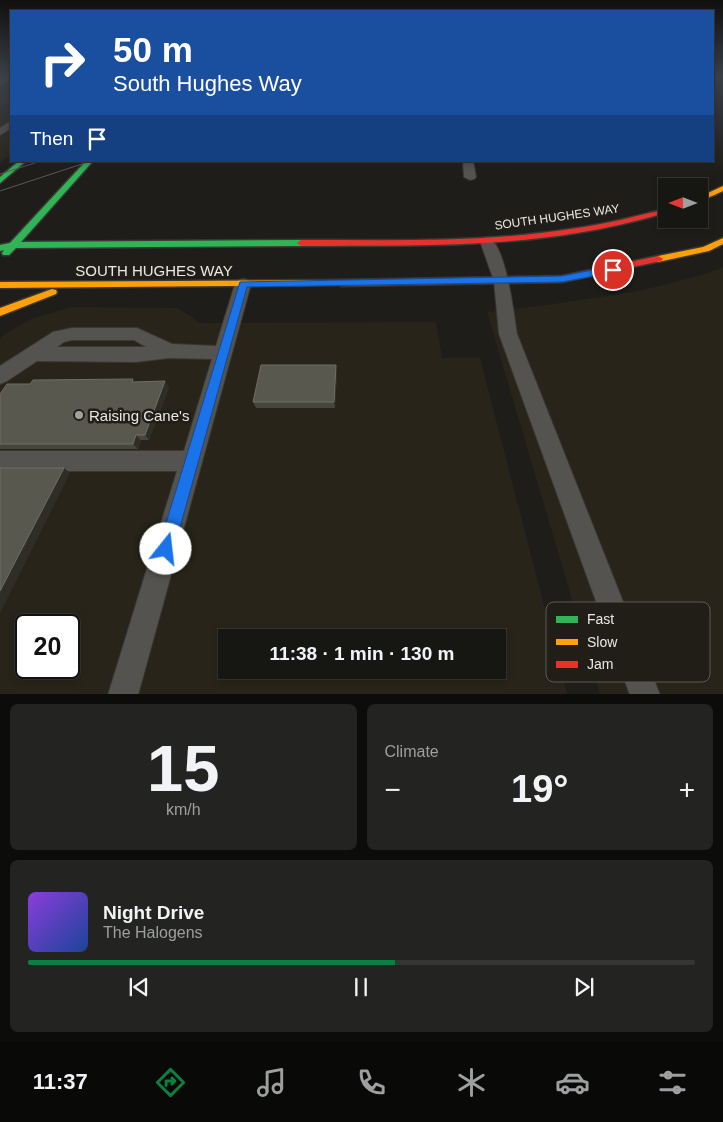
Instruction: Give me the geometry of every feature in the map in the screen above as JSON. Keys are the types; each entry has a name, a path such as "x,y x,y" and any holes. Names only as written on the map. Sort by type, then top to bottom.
{"street":[{"path":"0,180 21,162"},
{"path":"0,259 89,162"},
{"path":"708,196 723,188"},
{"name":"SOUTH HUGHES WAY","path":"0,248 13,245 487,240 578,230 633,221 658,213"},
{"name":"SOUTH HUGHES WAY","path":"0,285 89,286 562,279 706,249 723,241"},
{"path":"0,312 62,289 89,286"}],"lane":[{"path":"468,162 470,177"},
{"path":"487,240 502,281 508,334 609,602"},
{"path":"123,694 243,284"},
{"path":"0,376 32,354 136,355 170,351 224,353"},
{"path":"0,461 192,461"},
{"path":"640,682 645,694"}],"shaded area":[{"path":"0,108 10,108 10,155 0,163"},
{"path":"723,267 723,694 600,694 596,682 710,682 710,602 573,602 487,312 639,291 706,274"},
{"path":"71,307 178,308 200,323 436,322 442,358 480,358 546,613 546,682 564,682 567,694 0,694 0,339 3,335 31,319"}],"building":[{"path":"261,365 336,365 334,402 253,402"},
{"name":"Raising Cane's","path":"133,379 132,382 165,381 145,435 136,435 133,444 0,444 0,394 7,384 30,384 33,380"},
{"path":"0,468 64,468 0,591"}],"tram line":[{"path":"0,174 38,162"},
{"path":"0,191 88,162"}],"traffic: fast":[{"path":"0,181 22,162"},
{"path":"6,253 89,162"},
{"path":"0,248 13,245 301,243"}],"traffic: slow":[{"path":"708,196 723,188"},
{"path":"658,259 706,249 723,241"},
{"path":"0,285 341,283"},
{"path":"0,312 52,292"}],"traffic: jam":[{"path":"301,243 439,242 531,237 621,223 658,213"},
{"path":"341,283 562,279 658,259"}],"place":[{"name":"Raising Cane's","path":"79,415"}],"route":[{"path":"166,549 243,284 468,282 562,279 613,270"}]}
